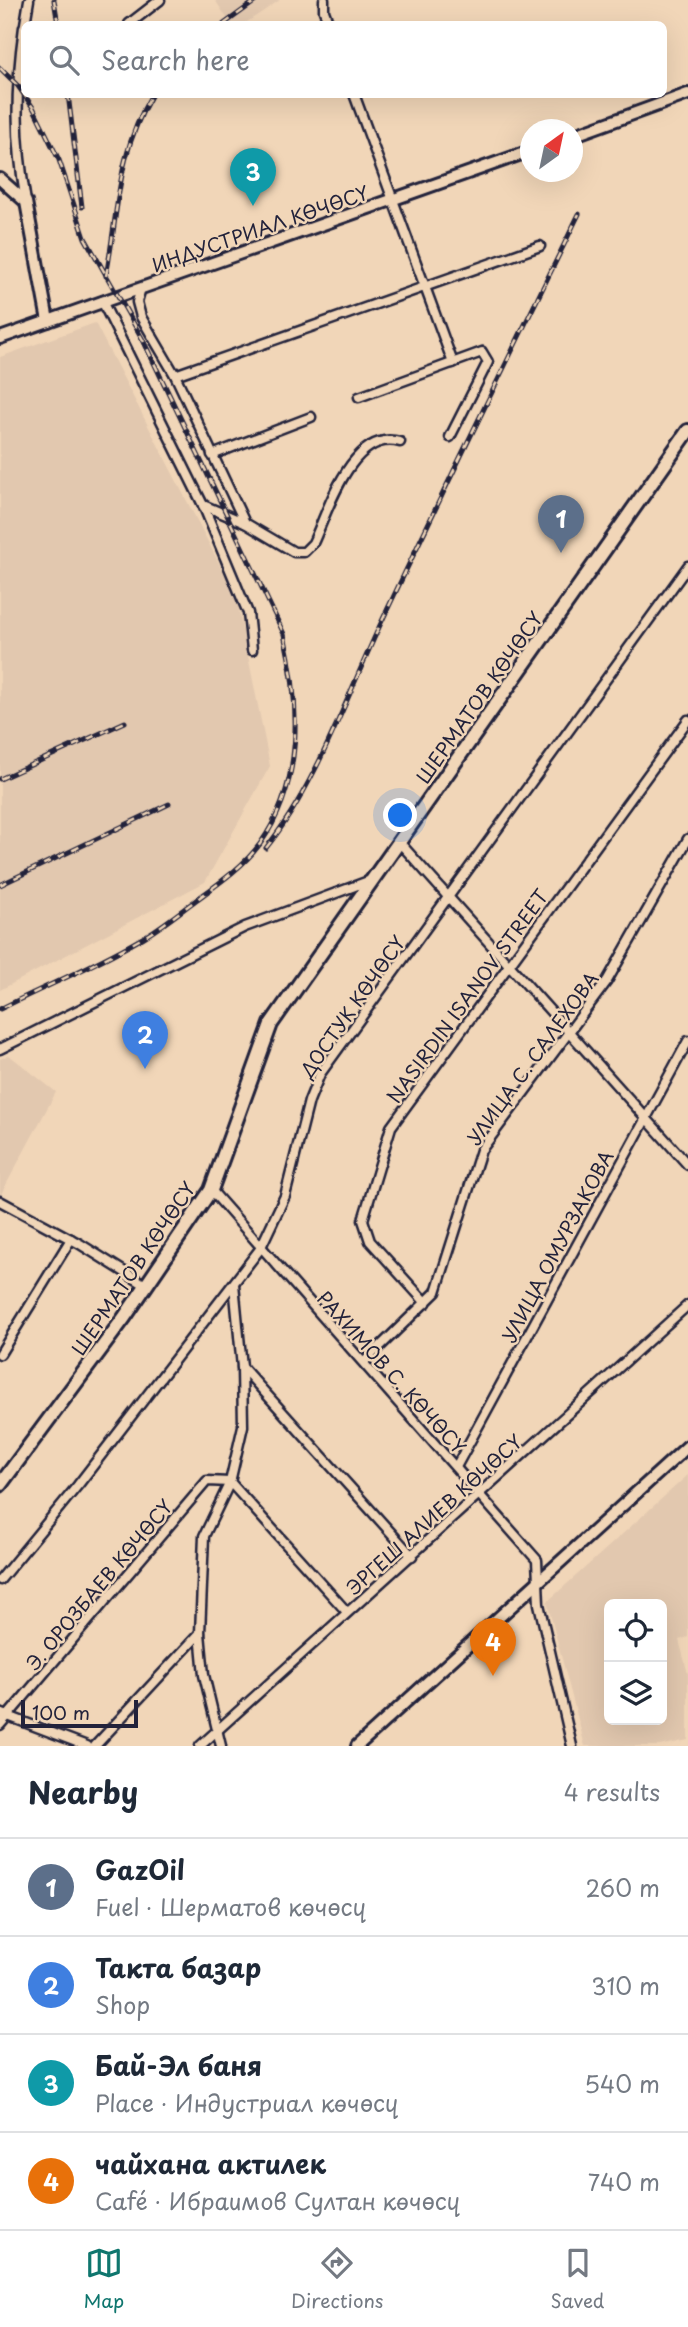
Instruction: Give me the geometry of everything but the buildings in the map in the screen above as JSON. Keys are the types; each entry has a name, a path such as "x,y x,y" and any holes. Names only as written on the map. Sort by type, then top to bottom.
{"main road":[{"path":"583,132 688,94"},
{"name":"ИНДУСТРИАЛ КӨЧӨСҮ","path":"0,338 520,155"},
{"path":"0,178 26,202 48,321"},
{"name":"ШЕРМАТОВ КӨЧӨСҮ","path":"0,1485 146,1286 211,1190 271,1024 688,431"},
{"path":"357,1746 538,1579 688,1447"}],"street":[{"path":"26,21 29,0"},
{"path":"133,21 160,0"},
{"path":"324,0 327,21"},
{"path":"21,57 15,103 18,158 26,202"},
{"path":"15,103 21,98"},
{"path":"355,98 453,362"},
{"path":"174,375 540,246"},
{"path":"141,288 137,302 141,317 174,375 246,523"},
{"path":"102,301 203,505 248,613 252,650"},
{"path":"359,397 482,352 488,362 450,437"},
{"path":"212,455 311,417"},
{"path":"203,505 246,523 294,552 304,552 313,543 349,464 377,443 391,439 400,442"},
{"name":"ДОСТУК КӨЧӨСҮ","path":"0,1580 260,1249 285,1196 309,1101 320,1074 688,566"},
{"name":"NASIRDIN ISANOV STREET","path":"426,1303 370,1241 363,1220 391,1127 688,720"},
{"name":"УЛИЦА С. САЛЕХОВА","path":"364,1363 436,1292 481,1150 607,981 688,839"},
{"path":"400,843 567,1033 688,1165"},
{"path":"0,1049 246,927 374,878"},
{"name":"УЛИЦА ОМУРЗАКОВА","path":"456,1467 688,1041"},
{"name":"РАХИМОВ С. КӨЧӨСҮ","path":"211,1190 260,1249 537,1560 539,1604 572,1746"},
{"path":"0,1201 71,1239 146,1286"},
{"path":"0,1354 71,1239"},
{"path":"221,1746 204,1675 200,1633 204,1536 230,1482 243,1426 242,1367 234,1284"},
{"name":"ЭРГЕШ АЛИЕВ КӨЧӨСҮ","path":"200,1746 688,1304"},
{"path":"242,1367 412,1556"},
{"name":"Э. ОРОЗБАЕВ КӨЧӨСҮ","path":"0,1725 4,1715 207,1481 230,1482"},
{"path":"230,1482 347,1612"},
{"path":"95,1746 200,1633"},
{"path":"4,1715 87,1746"}],"shaded area":[{"path":"215,0 280,0 248,21 229,21"},
{"path":"95,323 236,596 270,766 205,882 0,990 0,357"},
{"path":"9,1055 56,1092 0,1196 0,1059"},
{"path":"688,1475 688,1637 679,1640 688,1674 688,1740 659,1746 585,1746 547,1602"}],"railway":[{"path":"54,0 58,21"},
{"path":"228,21 257,0"},
{"path":"0,68 21,90"},
{"path":"0,1009 105,959 146,936 246,860 260,844 285,795 291,769 295,715 284,634 143,340 85,238 59,160 26,98"},
{"path":"68,98 82,207"},
{"path":"106,276 125,161 131,139 150,98"},
{"path":"266,848 301,796 316,768 406,570 579,214"},
{"path":"0,779 125,722"},
{"path":"0,885 169,804"}],"place":[{"name":"Бай-Эл баня","path":"253,206"},
{"name":"GazOil","path":"561,553"},
{"name":"Такта базар","path":"145,1069"},
{"name":"чайхана актилек","path":"493,1676"}]}
